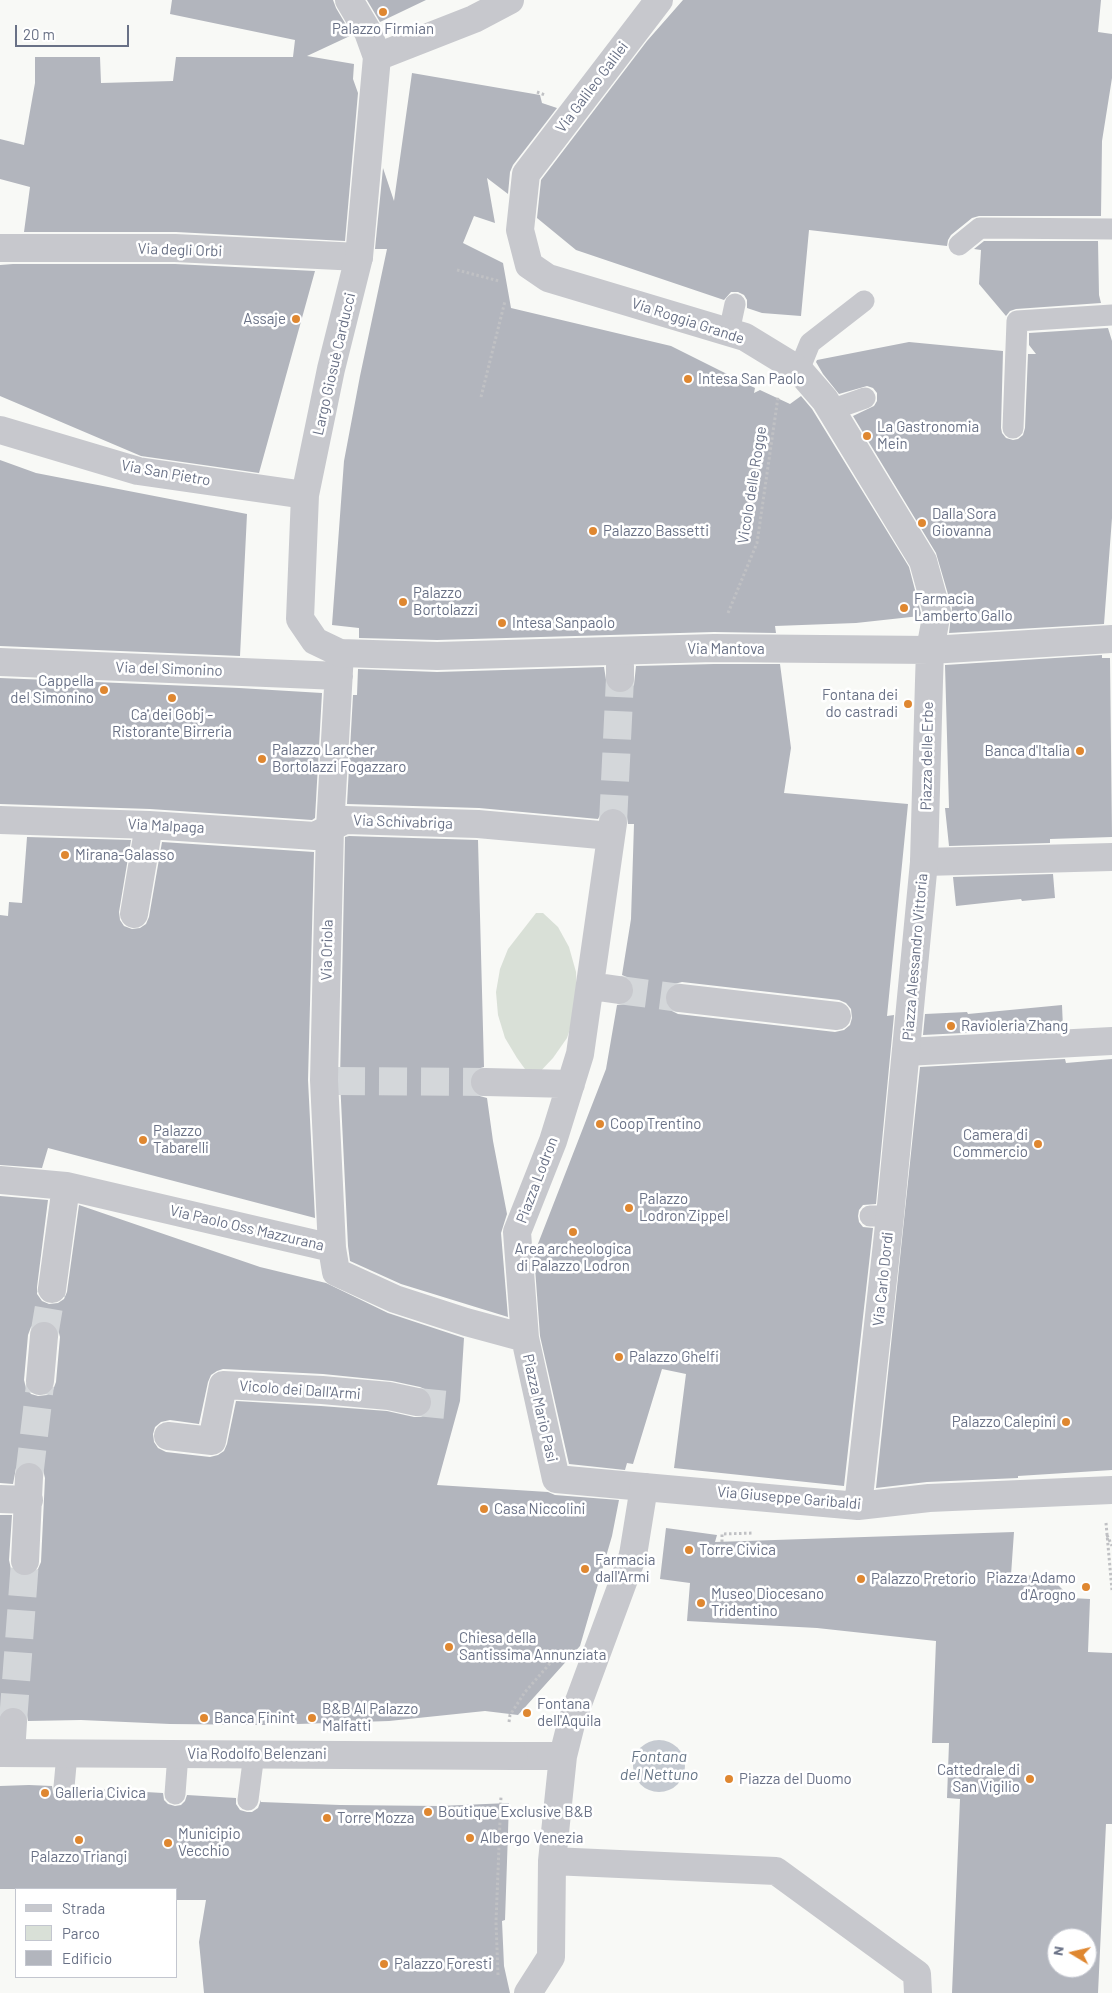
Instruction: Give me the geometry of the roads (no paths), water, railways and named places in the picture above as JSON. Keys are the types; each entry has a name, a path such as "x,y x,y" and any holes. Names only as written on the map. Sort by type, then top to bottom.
{"street":[{"path":"349,0 368,32 377,57 474,19 510,0"},
{"name":"Via Galileo Galilei","path":"526,174 659,0"},
{"name":"Largo Giosuè Carducci","path":"339,664 315,641 300,619 305,495 331,370 359,257 377,57"},
{"name":"Via Roggia Grande","path":"526,174 520,230 529,265 548,278 745,337 799,370 831,410 923,561 937,612 930,650"},
{"name":"Via degli Orbi","path":"0,248 175,248 359,257"},
{"name":"Via San Pietro","path":"0,430 138,471 305,495"},
{"name":"Via Mantova","path":"339,664 437,656 714,648 930,650 1112,639"},
{"name":"Piazza delle Erbe","path":"924,862 930,650"},
{"name":"Via del Simonino","path":"0,662 339,664"},
{"name":"Via Oriola","path":"332,1248 330,828 339,664"},
{"name":"Via Malpaga","path":"0,820 149,825 314,836 330,828"},
{"name":"Via Schivabriga","path":"330,828 345,820 478,824"},
{"name":"Piazza Lodron","path":"478,824 612,829 580,1054 553,1141 517,1232 525,1338"},
{"path":"134,914 149,825"},
{"path":"924,862 1112,857"},
{"name":"Piazza Alessandro Vittoria","path":"906,1052 924,862"},
{"path":"591,986 619,990"},
{"path":"680,998 837,1016"},
{"path":"906,1052 1112,1041"},
{"name":"Via Carlo Dordi","path":"858,1506 880,1216 906,1052"},
{"path":"485,1082 571,1084"},
{"name":"Via Paolo Oss Mazzurana","path":"0,1180 66,1186 332,1248 336,1272 395,1298 466,1322"},
{"path":"52,1289 66,1186"},
{"name":"Piazza Mario Pasi","path":"466,1322 525,1338 556,1479"},
{"path":"40,1381 44,1336"},
{"name":"Vicolo dei Dall'Armi","path":"168,1436 212,1441 223,1385 322,1390 389,1396 417,1402"},
{"name":"Via Giuseppe Garibaldi","path":"556,1479 858,1506 930,1498 1112,1490"},
{"path":"528,1993 550,1957 552,1860 563,1756 572,1720 634,1555 644,1487"},
{"path":"0,1499 29,1489 25,1561"},
{"name":"Via Rodolfo Belenzani","path":"8,1737 67,1754 563,1756"},
{"path":"552,1860 776,1871 917,1974 918,1993"}],"lane":[{"path":"958,245 980,228 1112,229"},
{"path":"799,370 810,344 864,301"},
{"path":"729,332 735,304"},
{"path":"1013,428 1017,322 1112,314"},
{"path":"831,410 865,398"},
{"path":"64,1787 67,1754"},
{"path":"175,1794 178,1754"},
{"path":"248,1800 254,1754"}],"water":[{"name":"Fontana del Nettuno","path":"659,1740 669,1742 677,1748 683,1756 685,1766 683,1776 677,1784 669,1790 659,1792 649,1790 641,1784 635,1776 633,1766 635,1756 641,1748 649,1742"}],"tunnel":[{"path":"613,823 620,678"},
{"path":"619,990 680,998"},
{"path":"337,1081 485,1082"},
{"path":"44,1336 52,1289"},
{"path":"29,1477 40,1385"},
{"path":"417,1402 458,1406"},
{"path":"13,1722 25,1561"}],"place":[{"name":"Palazzo Firmian","path":"383,12"},
{"name":"Assaje","path":"296,319"},
{"name":"Intesa San Paolo","path":"688,379"},
{"name":"La Gastronomia Mein","path":"867,436"},
{"name":"Dalla Sora Giovanna","path":"922,523"},
{"name":"Palazzo Bassetti","path":"593,531"},
{"name":"Palazzo Bortolazzi","path":"403,602"},
{"name":"Farmacia Lamberto Gallo","path":"904,608"},
{"name":"Intesa Sanpaolo","path":"502,623"},
{"name":"Cappella del Simonino","path":"104,690"},
{"name":"Ca' dei Gobj - Ristorante Birreria","path":"172,698"},
{"name":"Fontana dei do castradi","path":"908,704"},
{"name":"Banca d'Italia","path":"1080,751"},
{"name":"Palazzo Larcher Bortolazzi Fogazzaro","path":"262,759"},
{"name":"Mirana-Galasso","path":"65,855"},
{"name":"Ravioleria Zhang","path":"951,1026"},
{"name":"Coop Trentino","path":"600,1124"},
{"name":"Palazzo Tabarelli","path":"143,1140"},
{"name":"Camera di Commercio","path":"1038,1144"},
{"name":"Palazzo Lodron Zippel","path":"629,1208"},
{"name":"Area archeologica di Palazzo Lodron","path":"573,1232"},
{"name":"Palazzo Ghelfi","path":"619,1357"},
{"name":"Palazzo Calepini","path":"1066,1422"},
{"name":"Casa Niccolini","path":"484,1509"},
{"name":"Torre Civica","path":"689,1550"},
{"name":"Farmacia dall'Armi","path":"585,1569"},
{"name":"Palazzo Pretorio","path":"861,1579"},
{"name":"Piazza Adamo d'Arogno","path":"1086,1587"},
{"name":"Museo Diocesano Tridentino","path":"701,1603"},
{"name":"Chiesa della Santissima Annunziata","path":"449,1647"},
{"name":"Fontana dell'Aquila","path":"527,1713"},
{"name":"Banca Finint","path":"204,1718"},
{"name":"B&B Al Palazzo Malfatti","path":"312,1718"},
{"name":"Piazza del Duomo","path":"729,1779"},
{"name":"Cattedrale di San Vigilio","path":"1030,1779"},
{"name":"Galleria Civica","path":"45,1793"},
{"name":"Boutique Exclusive B&B","path":"428,1812"},
{"name":"Torre Mozza","path":"327,1818"},
{"name":"Albergo Venezia","path":"470,1838"},
{"name":"Palazzo Triangi","path":"79,1840"},
{"name":"Municipio Vecchio","path":"168,1843"},
{"name":"Palazzo Foresti","path":"384,1964"}]}
